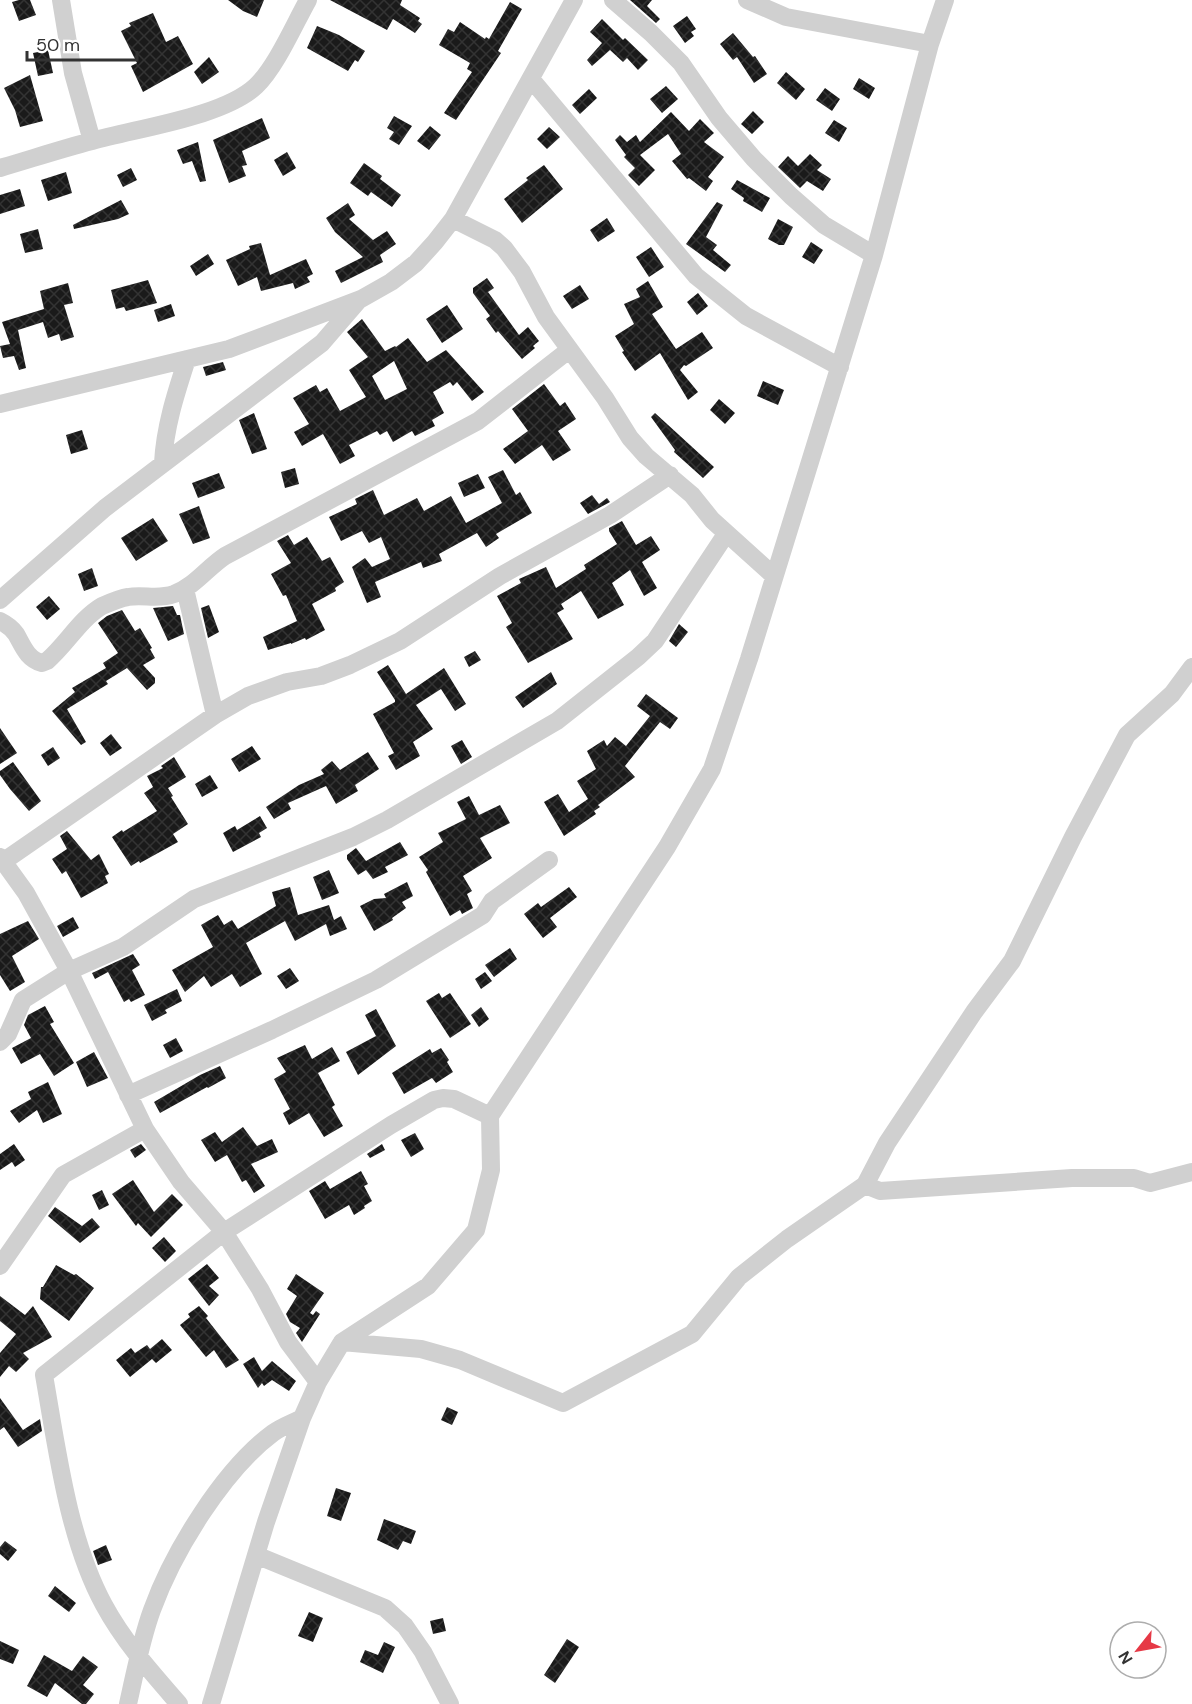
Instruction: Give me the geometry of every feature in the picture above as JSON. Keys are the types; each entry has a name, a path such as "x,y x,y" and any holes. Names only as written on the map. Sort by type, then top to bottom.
{"street":[{"path":"61,0 73,73 92,141"},
{"path":"0,168 92,141 198,114 224,105 245,94 262,79 308,0"},
{"path":"0,404 229,349 361,299 390,282 416,263 453,219 574,0"},
{"path":"613,0 681,63 719,118 754,159 791,196 824,225 874,255"},
{"path":"747,0 786,17 930,44"},
{"path":"211,1704 256,1555 302,1418 318,1382 342,1342 428,1286 476,1230 491,1170 490,1116 667,847 712,769 749,659 773,575 874,255 930,44 945,0"},
{"path":"531,79 696,276 746,316 840,367"},
{"path":"453,219 495,240 504,248 522,272 546,317 605,398 630,438 646,456 692,495 726,534 773,575"},
{"path":"0,600 105,508 322,343 361,299"},
{"path":"0,621 15,633 20,645 30,656 42,663 52,657 77,628 102,607 129,596 156,598 185,590 225,556 478,421 569,350"},
{"path":"163,463 164,438 168,419 187,359"},
{"path":"318,1382 288,1342 260,1289 224,1232 181,1182 145,1129 69,971 26,893 2,859 214,716 248,696 287,682 321,676 350,665 399,640 500,576 610,515 670,475"},
{"path":"0,1042 8,1034 23,1000 69,971 123,947 194,899 353,837 387,820 557,721 655,641 726,534"},
{"path":"185,590 214,716"},
{"path":"342,1342 421,1349 460,1360 563,1403 692,1334 739,1277 865,1185 887,1143 974,1012 1012,961 1073,837 1127,735 1172,694 1192,667"},
{"path":"128,1095 376,980 483,915 492,901 549,860"},
{"path":"179,1704 139,1658 105,1606 90,1575 75,1527 60,1464 44,1375 224,1232 434,1100 454,1099 490,1116"},
{"path":"0,1266 63,1175 145,1129"},
{"path":"865,1185 880,1191 1072,1178 1134,1178 1150,1183 1192,1172"},
{"path":"128,1704 151,1612 170,1565 206,1507 245,1458 274,1432 302,1418"},
{"path":"256,1555 385,1608 405,1626 423,1652 450,1704"}],"building":[{"path":"30,0 36,15 19,21 12,2"},
{"path":"228,0 264,0 257,17 243,11"},
{"path":"330,0 402,0 400,5 420,18 418,21 422,24 415,33 393,19 387,30"},
{"path":"630,0 652,0 647,6 660,19 656,23"},
{"path":"510,2 522,9 498,51 501,53 456,120 444,113 472,72 467,69 470,63 439,45 448,29 454,32 460,22 485,39 486,37 489,39"},
{"path":"153,13 166,42 178,36 193,64 143,92 131,66 137,63 121,31 131,26 129,23"},
{"path":"687,16 696,29 691,32 694,36 685,43 673,26"},
{"path":"602,19 648,60 638,70 627,58 623,62 610,50 592,66 587,60 602,43 590,32"},
{"path":"317,26 339,35 365,51 348,71 307,48"},
{"path":"733,33 753,57 755,56 767,74 754,83 737,57 733,60 720,44"},
{"path":"48,50 53,73 38,76 33,53"},
{"path":"209,57 219,72 202,84 194,72"},
{"path":"786,72 805,89 796,100 777,83"},
{"path":"30,75 43,121 20,127 15,110 4,88"},
{"path":"859,78 875,88 869,99 853,89"},
{"path":"666,86 678,99 662,113 650,99"},
{"path":"825,88 840,99 832,111 816,100"},
{"path":"589,89 597,98 580,114 572,105"},
{"path":"753,111 764,122 752,134 741,124"},
{"path":"671,112 689,131 700,119 714,133 704,142 724,157 708,177 713,181 706,191 689,178 687,179 672,161 681,154 668,134 640,155 655,170 639,186 628,175 635,168 624,157 626,155 615,140 620,135 627,142 636,135 640,142"},
{"path":"394,116 412,126 399,145 389,139 394,132 387,128"},
{"path":"262,118 270,138 242,151 247,165 242,166 246,176 229,183 213,140"},
{"path":"834,120 847,128 839,142 825,133"},
{"path":"430,126 441,135 429,150 417,141"},
{"path":"549,127 560,137 547,149 537,139"},
{"path":"198,142 206,181 200,182 192,161 183,164 177,150"},
{"path":"287,152 296,168 283,176 274,160"},
{"path":"810,154 822,165 817,170 831,179 823,191 807,181 800,188 778,167 788,156 798,166"},
{"path":"364,163 382,176 380,179 401,195 392,207 371,192 368,196 350,183"},
{"path":"544,165 563,189 522,223 504,199"},
{"path":"131,168 137,180 123,187 117,175"},
{"path":"66,172 72,193 48,201 41,180"},
{"path":"737,180 770,198 762,212 743,201 744,198 731,189"},
{"path":"20,189 25,206 0,214 0,195"},
{"path":"121,200 129,214 118,219 74,229 73,225"},
{"path":"717,202 723,205 706,237 717,245 713,250 731,265 725,272 686,244"},
{"path":"348,203 355,215 349,219 373,240 387,231 396,244 380,255 383,262 341,283 335,271 363,257 335,232 326,218"},
{"path":"607,218 615,231 598,242 590,230"},
{"path":"778,219 793,227 784,245 768,239"},
{"path":"38,229 43,249 25,253 20,234"},
{"path":"811,242 823,250 814,264 802,257"},
{"path":"261,243 270,275 306,259 313,274 307,277 310,282 295,289 293,283 261,291 257,277 238,286 226,260 250,249 249,246"},
{"path":"651,247 664,267 649,277 636,257"},
{"path":"208,254 214,264 196,276 190,266"},
{"path":"487,278 494,288 488,292 519,335 528,327 539,341 533,346 535,348 522,359 498,331 496,333 486,319 490,316 473,293 473,288"},
{"path":"148,280 157,303 126,311 124,307 116,309 111,290"},
{"path":"648,281 663,307 652,314 676,349 702,332 713,348 686,366 684,365 680,370 698,392 688,400 660,353 635,371 622,352 624,351 615,336 634,324 624,304 640,297 636,289"},
{"path":"68,283 73,303 64,305 74,337 61,341 59,334 48,338 43,322 18,330 26,368 19,370 14,356 3,358 0,346 10,344 2,322 44,309 40,291"},
{"path":"580,285 589,299 572,309 563,296"},
{"path":"698,293 708,306 697,315 687,302"},
{"path":"171,304 175,316 158,322 154,310"},
{"path":"447,305 463,329 442,343 426,319"},
{"path":"362,319 385,351 396,347 408,338 427,362 446,350 484,392 472,401 457,382 453,386 450,382 433,392 444,413 432,420 435,426 415,436 412,431 393,442 387,431 380,435 377,431 349,445 355,456 340,464 323,434 302,446 294,432 309,424 293,398 316,385 320,392 327,388 340,411 366,397 349,370 368,357 347,332","holes":["394,361 407,389 385,400 372,376"]},
{"path":"223,362 226,370 206,376 203,367"},
{"path":"763,381 784,390 778,405 757,396"},
{"path":"544,384 560,406 565,402 576,419 558,431 571,450 553,461 542,445 515,464 503,449 528,431 512,409"},
{"path":"719,399 735,413 725,424 710,410"},
{"path":"254,413 267,449 252,454 239,420"},
{"path":"655,413 714,467 703,478 674,452 675,450 651,417"},
{"path":"82,430 88,449 71,454 66,435"},
{"path":"295,468 299,484 285,488 281,472"},
{"path":"503,470 516,495 520,492 532,513 496,534 499,538 486,547 477,533 439,554 442,561 423,568 421,562 375,582 381,597 367,603 352,567 365,558 372,567 390,559 381,537 369,543 362,531 341,541 329,517 357,504 355,499 373,490 384,515 417,498 424,511 451,496 466,523 502,503 488,477"},
{"path":"219,473 225,488 198,498 192,483"},
{"path":"478,474 485,488 464,497 458,483"},
{"path":"592,495 599,504 607,498 610,502 588,514 580,503"},
{"path":"199,506 210,538 193,544 179,514"},
{"path":"153,518 168,541 136,561 121,538"},
{"path":"622,521 636,545 651,536 660,550 642,562 657,588 644,596 630,570 612,583 624,605 598,619 581,591 561,604 564,609 557,613 573,639 528,663 506,627 512,623 497,596 521,583 519,579 546,567 556,588 586,569 584,565 617,544 609,528"},
{"path":"288,535 294,545 307,537 322,561 330,557 344,582 335,588 336,591 312,604 325,630 306,640 305,638 268,650 263,637 297,621 286,595 283,596 271,574 291,563 277,541"},
{"path":"92,568 98,586 84,591 78,574"},
{"path":"49,596 60,609 47,620 36,607"},
{"path":"209,605 219,632 208,638 201,608"},
{"path":"173,606 177,615 180,615 184,634 168,641 153,608"},
{"path":"122,610 135,631 140,628 152,648 150,649 155,658 143,665 155,678 155,683 147,690 127,668 106,681 108,684 67,709 86,742 81,745 52,711 75,692 72,688 106,668 103,663 118,653 98,623 107,616"},
{"path":"679,624 688,632 676,647 669,641"},
{"path":"475,651 481,660 469,667 464,657"},
{"path":"388,665 406,694 444,668 466,704 455,711 441,689 416,705 433,729 413,742 420,756 396,770 388,756 394,753 373,714 395,702 377,672"},
{"path":"551,672 557,684 523,708 515,697"},
{"path":"646,694 678,718 670,729 660,722 625,766 635,777 598,805 600,807 594,811 596,814 564,836 544,802 558,794 569,812 588,799 577,781 596,769 587,751 604,740 607,746 615,737 626,746 650,716 637,706"},
{"path":"0,728 17,753 0,764"},
{"path":"111,734 122,748 110,756 100,743"},
{"path":"462,740 472,757 461,764 451,746"},
{"path":"252,746 261,759 239,772 231,759"},
{"path":"53,747 60,758 48,766 41,755"},
{"path":"368,752 379,769 355,785 358,791 336,804 326,786 288,803 291,809 274,819 266,807 299,785 324,774 321,770 332,761 340,770"},
{"path":"174,757 186,777 168,788 188,824 173,834 178,842 131,866 112,837 157,811 144,793 153,787 147,776 163,768 161,766"},
{"path":"13,762 41,801 29,811 0,775 0,771"},
{"path":"210,775 218,788 202,797 195,784"},
{"path":"469,796 479,815 500,805 510,823 480,838 492,858 463,876 472,891 467,894 473,908 462,914 460,910 450,916 426,872 428,870 419,857 443,842 438,833 466,819 457,802"},
{"path":"260,816 267,828 259,833 261,837 233,852 223,833 235,826 237,830"},
{"path":"67,831 91,860 99,854 109,874 105,876 108,883 81,898 66,871 62,874 52,859 67,849 60,836"},
{"path":"400,842 408,855 385,867 388,872 373,879 366,870 358,875 347,859 347,855 356,848 366,861"},
{"path":"329,870 339,893 322,900 313,877"},
{"path":"407,882 413,896 402,902 406,908 392,918 393,920 374,931 360,906 374,899 386,898 384,894"},
{"path":"290,887 298,915 329,905 334,920 341,916 347,929 330,936 326,924 295,941 285,921 246,943 262,974 240,987 232,974 211,987 204,976 185,992 172,970 213,947 201,925 218,915 224,925 232,920 238,929 276,906 272,892"},
{"path":"569,887 577,897 550,918 557,927 543,938 524,914 538,903 541,907"},
{"path":"73,917 79,928 63,937 57,926"},
{"path":"28,921 39,939 12,956 25,982 10,991 0,975 0,934"},
{"path":"510,948 517,959 494,977 485,965"},
{"path":"133,954 140,965 132,970 145,995 131,1002 129,999 124,1002 108,972 95,979 92,973"},
{"path":"290,968 299,981 286,989 277,976"},
{"path":"485,972 492,981 481,989 475,979"},
{"path":"177,989 182,1001 165,1010 167,1013 152,1021 144,1005"},
{"path":"439,993 442,998 450,993 471,1024 450,1038 426,1001"},
{"path":"45,1006 54,1022 50,1024 74,1063 54,1076 40,1054 21,1064 12,1048 31,1038 24,1025 28,1015"},
{"path":"481,1007 489,1019 479,1027 471,1015"},
{"path":"376,1009 396,1046 358,1075 346,1052 376,1036 365,1015"},
{"path":"176,1038 183,1051 170,1058 163,1045"},
{"path":"305,1045 312,1059 332,1047 340,1061 318,1073 335,1105 332,1107 343,1126 324,1137 309,1113 289,1125 283,1113 290,1109 274,1079 286,1072 277,1058"},
{"path":"441,1048 453,1072 436,1083 432,1078 404,1094 392,1073 430,1049 432,1053"},
{"path":"94,1052 108,1078 87,1087 76,1062"},
{"path":"220,1066 226,1078 160,1113 154,1102"},
{"path":"48,1082 62,1114 43,1123 37,1110 19,1123 10,1111 31,1099 28,1092"},
{"path":"243,1127 257,1146 272,1139 278,1152 251,1164 265,1186 254,1193 246,1180 242,1182 227,1155 215,1162 201,1140 215,1132 222,1142"},
{"path":"415,1133 424,1149 411,1157 401,1140"},
{"path":"14,1144 25,1160 15,1167 12,1162 0,1170 0,1154"},
{"path":"141,1144 146,1150 135,1158 130,1150"},
{"path":"382,1144 385,1150 370,1158 367,1154"},
{"path":"361,1171 368,1184 364,1186 372,1201 354,1215 349,1205 325,1219 309,1191 325,1181 330,1189"},
{"path":"133,1180 154,1212 172,1194 183,1205 151,1237 138,1223 136,1226 112,1194"},
{"path":"102,1190 109,1205 99,1210 92,1195"},
{"path":"55,1207 82,1226 92,1218 100,1227 80,1243 48,1216"},
{"path":"164,1237 176,1251 165,1262 152,1248"},
{"path":"207,1264 219,1278 209,1286 219,1295 209,1306 188,1279"},
{"path":"56,1265 76,1274 94,1288 69,1321 40,1299 41,1287"},
{"path":"296,1274 324,1293 310,1313 313,1315 316,1311 320,1314 302,1342 296,1333 300,1328 290,1322 286,1314 297,1296 287,1289"},
{"path":"0,1296 25,1315 33,1306 52,1337 23,1353 29,1359 16,1372 9,1366 0,1377 0,1353 16,1334 0,1321"},
{"path":"199,1306 239,1360 226,1368 214,1350 206,1357 180,1325 190,1317 188,1314"},
{"path":"162,1339 172,1350 156,1363 152,1359 130,1377 116,1360 131,1348 135,1353 147,1345 150,1349"},
{"path":"254,1357 262,1371 272,1361 296,1381 289,1391 272,1380 264,1386 262,1383 258,1388 243,1364"},
{"path":"0,1398 23,1430 40,1419 42,1431 18,1447 4,1427 0,1430"},
{"path":"447,1407 458,1412 452,1425 441,1420"},
{"path":"336,1488 351,1493 341,1521 327,1516"},
{"path":"384,1519 416,1531 411,1544 403,1541 398,1550 377,1540"},
{"path":"5,1541 17,1550 8,1561 0,1554 0,1547"},
{"path":"106,1545 112,1560 98,1565 93,1551"},
{"path":"55,1586 76,1603 69,1612 48,1596"},
{"path":"309,1612 323,1618 313,1642 298,1636"},
{"path":"443,1618 446,1631 433,1634 430,1621"},
{"path":"567,1639 579,1647 555,1683 544,1675"},
{"path":"0,1641 19,1650 13,1664 0,1659"},
{"path":"384,1642 395,1647 383,1673 360,1662 365,1650 378,1655"},
{"path":"44,1655 72,1671 83,1656 98,1667 83,1685 94,1694 86,1704 82,1704 55,1683 47,1697 27,1686"}]}
